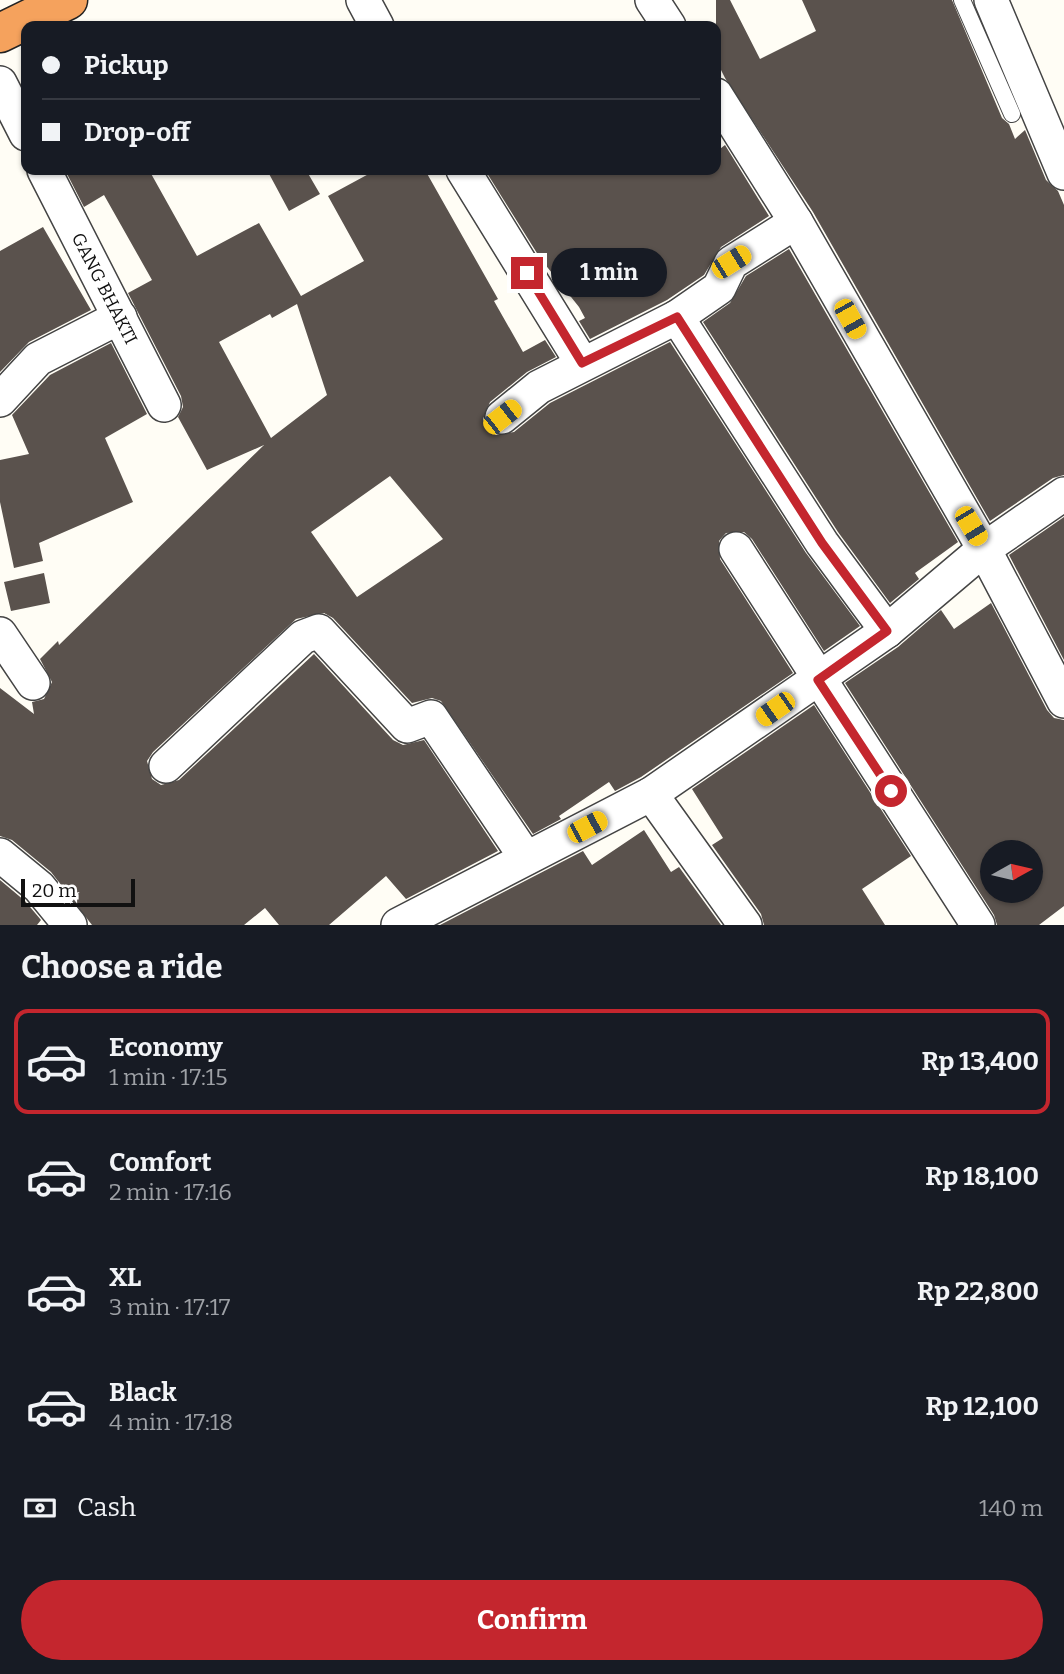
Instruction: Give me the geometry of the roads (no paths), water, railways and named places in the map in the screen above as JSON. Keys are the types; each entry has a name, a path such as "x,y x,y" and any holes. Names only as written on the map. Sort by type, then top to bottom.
{"highway":[{"path":"25,21 68,0"},
{"path":"0,33 21,23"}],"street":[{"path":"363,0 374,21"},
{"path":"652,0 667,21"},
{"path":"991,0 1064,173"},
{"path":"0,83 21,124"},
{"path":"721,103 796,222 984,549 1064,701"},
{"name":"GANG BHAKTI","path":"47,175 164,405"},
{"path":"466,175 582,363"},
{"path":"502,417 539,387 677,317 719,288 731,262 796,222"},
{"path":"0,400 37,359 120,317"},
{"path":"677,317 822,543 887,631"},
{"path":"398,925 651,794 887,631 984,549 1064,494"},
{"path":"736,549 978,925"},
{"path":"166,766 303,637 319,631 407,726 431,718 526,858"},
{"path":"0,634 33,683"},
{"path":"651,794 745,925"},
{"path":"0,855 39,887 70,925"}],"lane":[{"path":"962,0 1012,114"}]}
